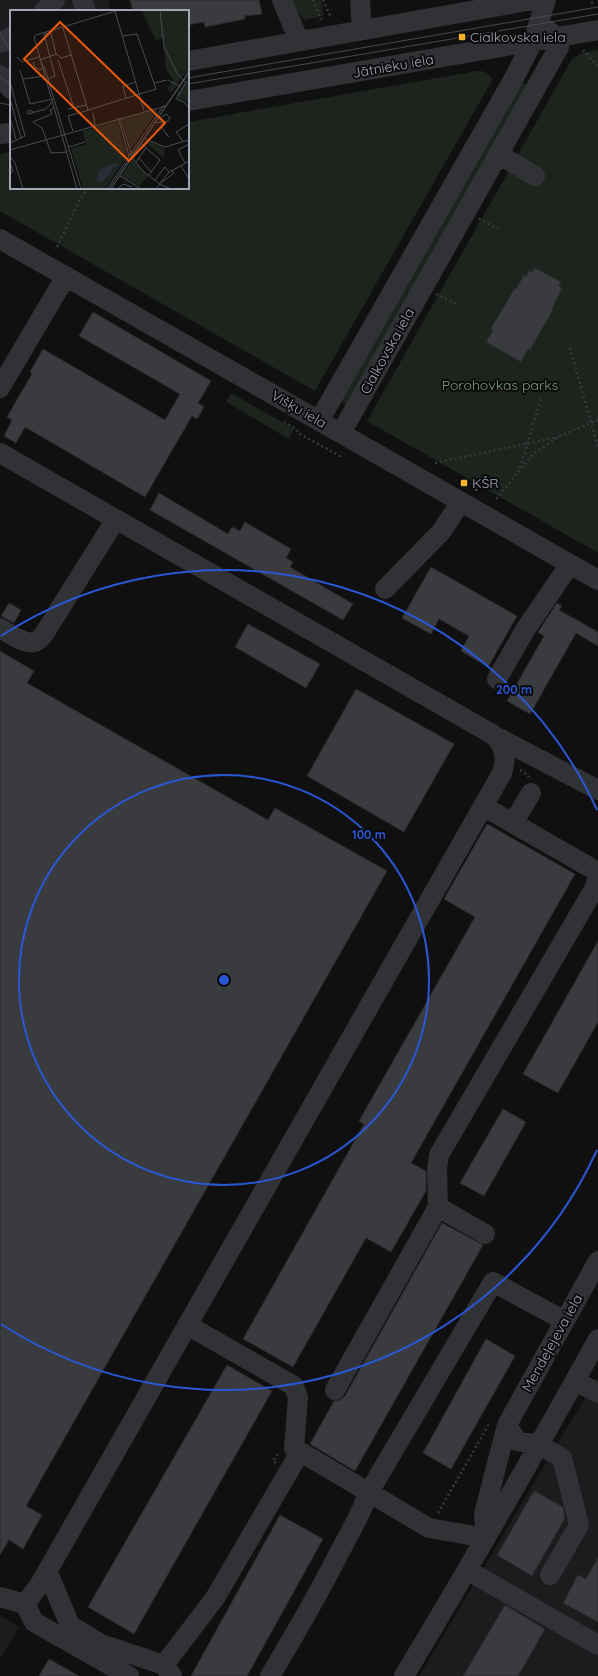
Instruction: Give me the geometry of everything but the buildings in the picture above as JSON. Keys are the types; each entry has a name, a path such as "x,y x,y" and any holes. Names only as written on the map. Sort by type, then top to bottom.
{"street":[{"path":"45,10 55,0"},
{"path":"82,0 86,10"},
{"path":"282,0 299,41"},
{"path":"360,0 362,30"},
{"path":"189,61 533,0"},
{"name":"Cialkovska iela","path":"319,420 513,80 536,32 546,0"},
{"path":"536,32 558,38 598,30"},
{"name":"Jātnieku iela","path":"189,101 536,32"},
{"path":"0,43 10,38"},
{"name":"Cialkovska iela","path":"340,433 559,47 558,38"},
{"path":"0,75 10,88"},
{"path":"0,96 10,93"},
{"path":"0,134 10,132"},
{"path":"498,154 535,176"},
{"name":"Višķu iela","path":"0,239 598,580"},
{"path":"0,388 66,276"},
{"path":"0,453 492,734 598,790"},
{"path":"386,589 441,532 461,502"},
{"path":"0,628 17,638 31,643 40,638 44,634 116,519"},
{"path":"497,679 525,630 570,564"},
{"path":"25,1604 48,1571 502,773 505,764 504,748 492,734"},
{"path":"514,823 531,793"},
{"path":"335,1390 438,1208 437,1169 440,1155 594,889 597,869 483,806"},
{"path":"438,1208 485,1234"},
{"name":"Mendeļejeva iela","path":"486,1538 484,1514 507,1426 598,1261"},
{"path":"270,1676 295,1635 331,1569 364,1505 369,1492 493,1282 565,1321"},
{"path":"188,1325 294,1386 298,1398 294,1448 429,1528 486,1538"},
{"path":"404,1676 486,1538 598,1339"},
{"path":"575,1381 598,1393"},
{"path":"507,1426 517,1441 539,1445 562,1458 579,1525 550,1575"},
{"path":"48,1571 70,1625 101,1644 168,1671 215,1598 300,1452"},
{"path":"467,1570 598,1645"},
{"path":"0,1597 25,1604 34,1622 129,1676"}],"path":[{"path":"312,0 321,20"},
{"path":"323,0 331,18"},
{"path":"583,50 598,66"},
{"path":"57,248 80,199 87,189"},
{"path":"478,219 498,229"},
{"path":"436,294 456,304"},
{"path":"570,348 598,447"},
{"path":"519,470 541,398"},
{"path":"496,500 533,454 560,436 598,420"},
{"path":"298,433 340,456"},
{"path":"435,463 560,436"}],"shaded area":[{"path":"0,0 108,0 110,10 10,10 10,69 0,72"},
{"path":"598,1376 598,1676 419,1676"},
{"path":"0,1616 19,1627 0,1659"}],"green space":[{"path":"290,0 322,0 323,16 304,20"},
{"name":"Porohovkas parks","path":"598,50 598,553 367,421 572,59 582,53"},
{"path":"477,71 488,73 492,79 315,391 0,211 0,154 10,152 10,189 189,189 189,122"},
{"path":"519,83 532,84 349,406 339,400"},
{"path":"231,393 294,429 289,439 226,402"}],"tram line":[{"path":"189,78 598,7"},
{"path":"189,84 598,14"},
{"path":"0,33 10,50"},
{"path":"0,77 10,83"},
{"path":"0,103 10,105"}],"place":[{"name":"Cialkovska iela","path":"462,37"},
{"name":"ĶŠR","path":"464,483"}]}
